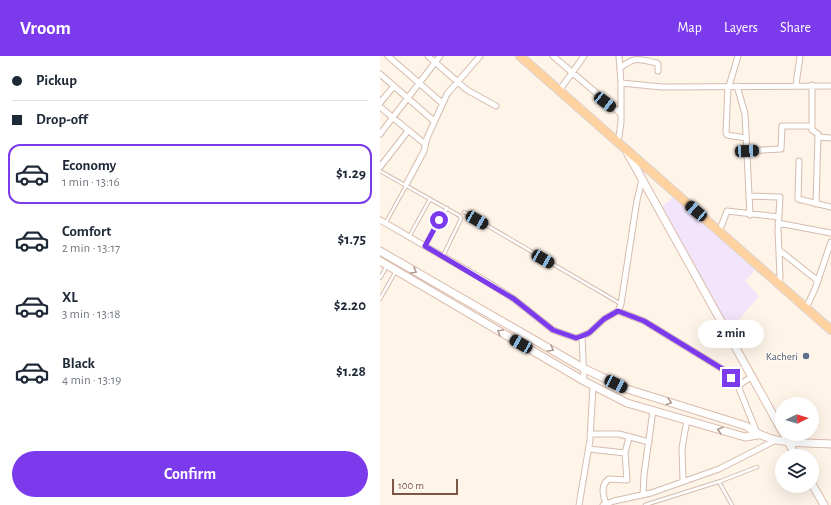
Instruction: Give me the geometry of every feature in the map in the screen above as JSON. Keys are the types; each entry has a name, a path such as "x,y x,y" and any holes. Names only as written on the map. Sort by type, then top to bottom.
{"main road":[{"path":"520,56 831,330"}],"street":[{"path":"388,56 442,103"},
{"path":"428,56 467,90 496,106"},
{"path":"380,134 420,84 440,56"},
{"path":"407,184 424,152 425,144 434,121 447,94 480,56"},
{"path":"553,56 621,114"},
{"path":"559,91 573,74 584,56"},
{"path":"615,140 619,137 621,114 619,56"},
{"path":"738,56 729,86 726,133 727,135 746,138"},
{"path":"796,85 800,56"},
{"path":"620,68 630,60 637,59 657,63 658,71"},
{"path":"380,74 434,121"},
{"path":"621,83 662,87 796,85 831,86"},
{"path":"380,103 394,86"},
{"path":"737,86 745,114 750,215"},
{"path":"812,86 812,130 817,132 818,137 816,204"},
{"path":"380,107 425,144"},
{"path":"747,151 781,149 782,126 812,126"},
{"path":"380,167 408,130"},
{"path":"818,137 831,138"},
{"path":"626,150 775,419"},
{"path":"799,160 798,199 831,206"},
{"path":"380,220 514,299 553,330 576,338 589,333 604,319 618,311 621,304 633,238 637,200 642,180"},
{"path":"749,196 780,197 778,224 779,284"},
{"path":"719,232 727,211 750,215 779,217"},
{"path":"778,224 831,233"},
{"path":"806,308 818,280 831,242"},
{"path":"779,250 818,280"},
{"path":"380,251 583,368 627,389 746,426 758,435 774,441 831,444"},
{"path":"389,256 384,264 584,381 626,403 745,437 758,435"},
{"path":"396,271 400,263"},
{"path":"444,299 450,291"},
{"path":"618,311 644,321 724,370 738,386 758,435"},
{"path":"582,336 584,381"},
{"path":"738,386 751,377"},
{"path":"579,505 589,448 593,386"},
{"path":"643,495 644,475 653,410"},
{"path":"683,481 682,448 687,420"},
{"path":"590,434 619,434 649,442"},
{"path":"629,437 625,453 626,480 609,479 606,482 603,490 604,504 643,495 719,469 774,441"},
{"path":"788,442 792,449"},
{"path":"589,448 625,453"},
{"path":"817,493 824,505"}],"lane":[{"path":"380,171 407,184 447,208 461,219 443,256"},
{"path":"385,224 407,184"},
{"path":"409,237 430,199"},
{"path":"425,246 447,208"},
{"path":"464,212 621,304"},
{"path":"380,278 384,264"},
{"path":"380,299 396,271"},
{"path":"646,505 719,482 757,467"},
{"path":"719,482 732,505"}],"shaded area":[{"path":"674,197 755,270 745,281 759,296 729,331 660,208"}],"place":[{"name":"Kacheri","path":"806,356"}],"route":[{"path":"439,220 425,246 514,299 553,330 576,338 589,333 604,319 618,311 644,321 724,370 731,378"}]}
